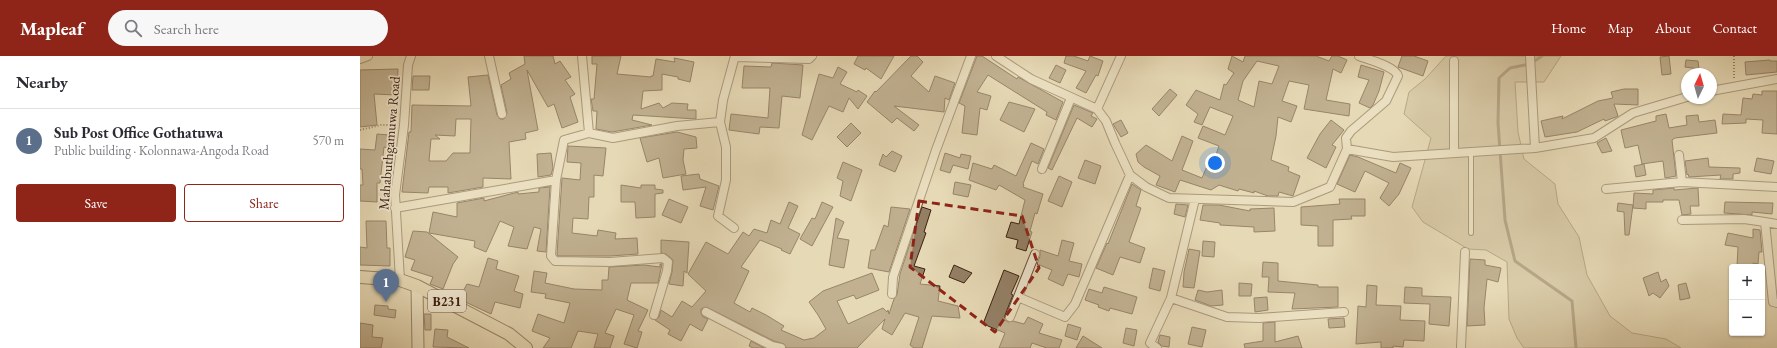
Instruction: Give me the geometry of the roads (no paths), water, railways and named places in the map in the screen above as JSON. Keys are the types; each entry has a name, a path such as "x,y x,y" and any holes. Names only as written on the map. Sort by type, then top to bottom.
{"main road":[{"name":"B231","path":"360,277 400,280 417,286 509,334 526,348"}],"street":[{"path":"360,59 368,56"},
{"name":"Mahabuthgamuwa Road","path":"400,280 395,195 404,125 408,65 411,56"},
{"path":"489,56 502,114"},
{"path":"582,56 590,133"},
{"path":"734,228 718,216 726,180 726,147 720,122 723,100 735,57 810,59 812,56"},
{"path":"892,294 893,277 936,150 971,56"},
{"path":"996,56 1031,78 1097,109 1106,121 1130,175 1146,187 1169,198 1293,202 1330,187 1347,150 1346,138 1351,131 1386,101 1398,76 1397,72 1389,67 1370,58 1359,56"},
{"path":"1097,109 1121,56"},
{"path":"1530,56 1535,148"},
{"path":"1454,61 1454,153"},
{"path":"1717,90 1777,79"},
{"path":"1042,169 1071,98"},
{"path":"1347,150 1393,157 1535,148 1594,138 1633,113 1681,99"},
{"path":"654,315 667,271 668,262 663,258 610,262 555,261 552,256 556,180 564,140 590,133 613,138 677,126 720,122"},
{"path":"1679,155 1682,182"},
{"path":"1018,297 1065,317 1075,304 1130,175"},
{"path":"395,208 556,180"},
{"path":"1606,189 1682,182 1777,187"},
{"path":"1157,348 1150,343 1171,298 1194,199"},
{"path":"1682,220 1744,219 1777,224"},
{"path":"1765,222 1773,302 1777,303"},
{"path":"1461,348 1464,252"},
{"path":"1010,317 1035,254"},
{"path":"417,286 418,348"},
{"path":"1171,298 1227,317 1260,318 1344,312"},
{"path":"706,312 772,346 780,348"}],"lane":[{"path":"1471,152 1471,233"}],"waterway":[{"path":"1542,56 1530,64 1510,68 1499,78 1498,123 1505,220 1515,261 1572,301 1576,348"}],"place":[{"name":"Sub Post Office Gothatuwa","path":"386,302"}]}
